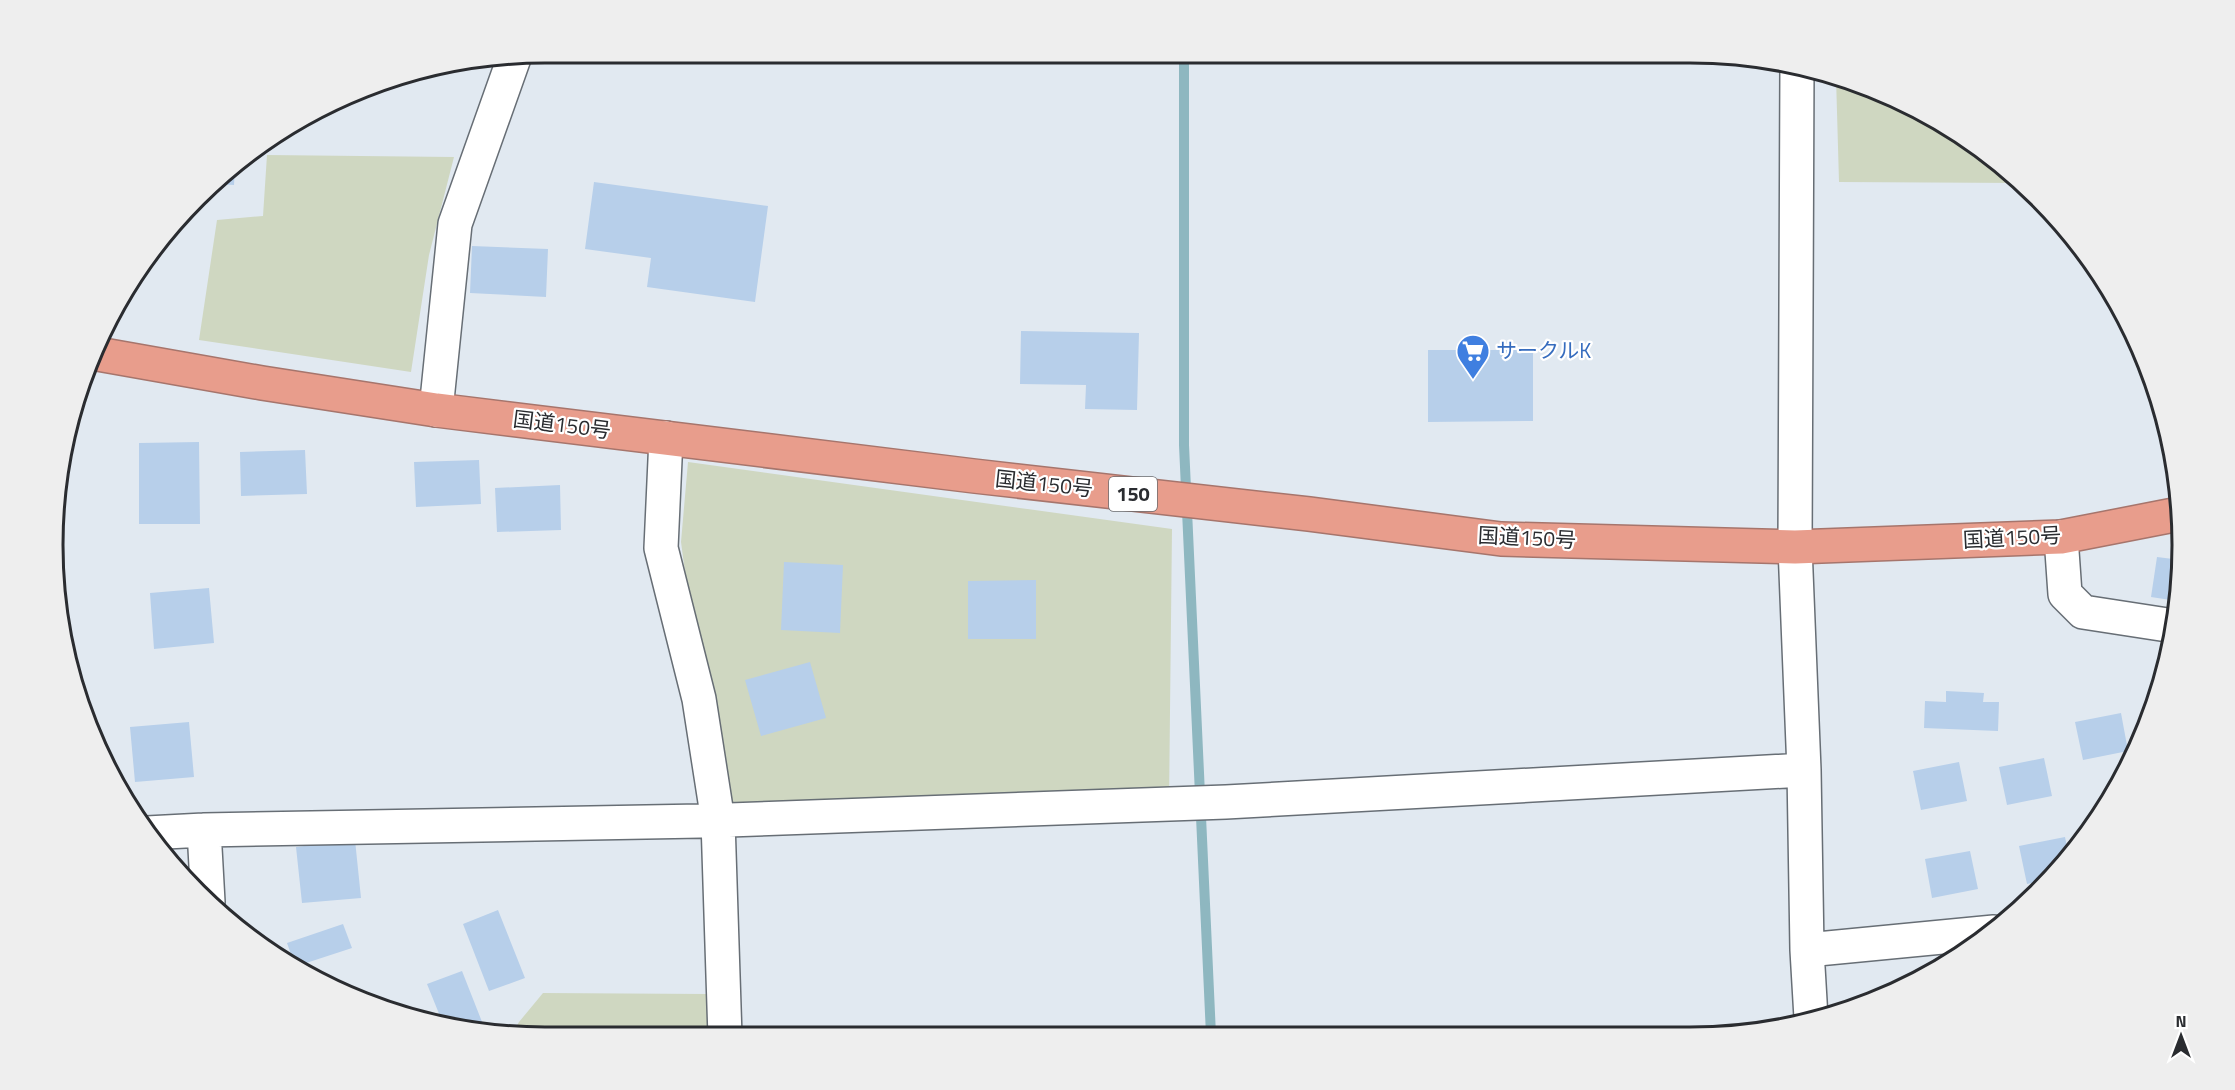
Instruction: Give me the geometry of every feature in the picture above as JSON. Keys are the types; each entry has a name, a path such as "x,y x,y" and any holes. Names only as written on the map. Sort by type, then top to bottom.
{"highway":[{"name":"国道150号","path":"103,355 436,410 1501,539 1795,547 2061,537 2171,516"}],"street":[{"path":"436,410 455,224 512,64"},
{"path":"1797,75 1795,547 1811,1012"},
{"path":"666,438 661,548 699,699 718,821 725,1027"},
{"path":"2061,537 2064,594 2083,612 2165,625"},
{"path":"159,832 718,821 1226,802 1804,770"},
{"path":"204,830 207,889"},
{"path":"1807,950 1974,934"}],"green space":[{"path":"1836,86 1874,100 1931,128 1958,144 2008,183 1839,182"},
{"path":"267,155 454,157 429,255 411,372 199,340 217,220 263,216"},
{"path":"688,462 1172,529 1169,804 718,821 681,542"},
{"path":"543,993 707,994 708,1027 517,1026"}],"building":[{"path":"234,177 234,185 225,184"},
{"path":"594,182 768,206 755,302 647,287 651,258 585,249"},
{"path":"472,246 548,249 546,297 470,293"},
{"path":"1021,331 1139,333 1137,410 1085,409 1086,385 1020,384"},
{"path":"1428,350 1533,350 1533,421 1428,422"},
{"path":"199,442 200,524 139,524 139,443"},
{"path":"305,450 307,494 241,496 240,452"},
{"path":"479,460 481,504 416,507 414,462"},
{"path":"560,485 561,530 497,532 495,488"},
{"path":"2157,557 2172,559 2169,600 2151,597"},
{"path":"784,562 843,565 840,633 781,630"},
{"path":"1036,580 1036,639 968,639 968,581"},
{"path":"209,588 214,643 154,649 150,593"},
{"path":"810,662 826,718 761,736 745,680"},
{"path":"1946,691 1984,693 1983,702 1999,702 1998,731 1924,728 1925,701 1946,702"},
{"path":"2121,713 2127,746 2125,752 2083,760 2075,722"},
{"path":"189,722 194,777 135,782 130,727"},
{"path":"2044,758 2052,796 2007,805 1999,767"},
{"path":"1959,762 1967,801 1921,810 1913,771"},
{"path":"2065,837 2067,845 2034,882 2027,884 2019,846"},
{"path":"355,840 361,898 302,903 296,847"},
{"path":"1970,851 1978,889 1932,898 1925,859"},
{"path":"498,910 525,978 489,991 463,924"},
{"path":"343,924 352,948 306,963 291,954 287,943"},
{"path":"462,971 482,1023 440,1015 427,984"}],"waterway":[{"path":"1184,63 1184,445 1211,1027"}],"place":[{"name":"サークルK","path":"1473,380"}]}
